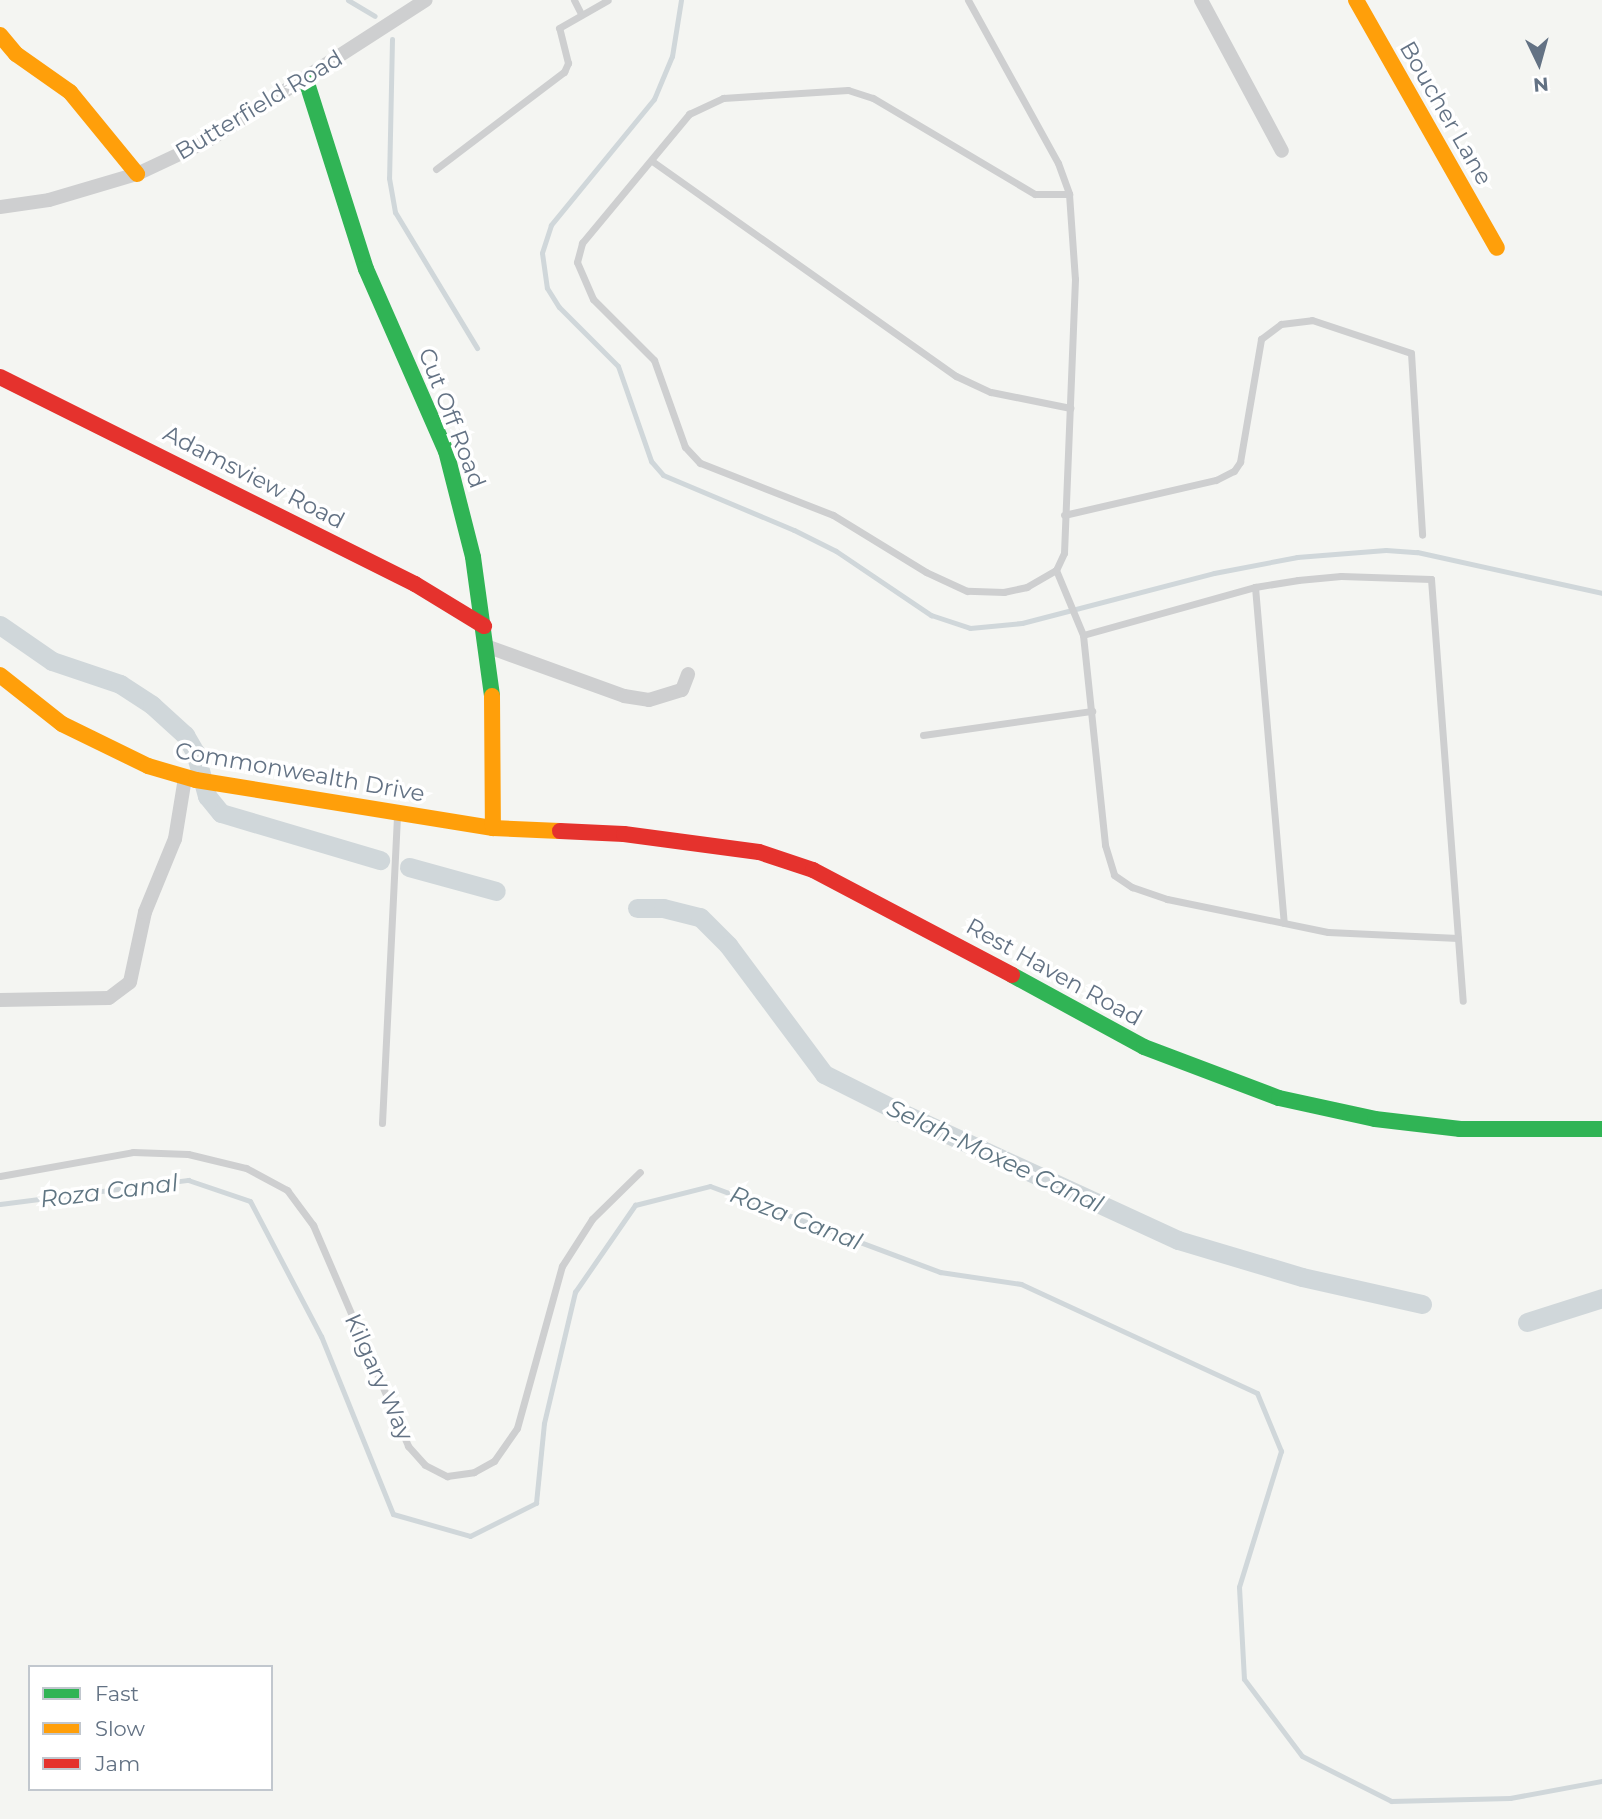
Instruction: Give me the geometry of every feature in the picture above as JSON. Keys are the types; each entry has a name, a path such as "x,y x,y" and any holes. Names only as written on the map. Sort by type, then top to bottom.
{"street":[{"name":"Butterfield Road","path":"0,207 49,200 137,174 207,141 306,80 426,0"},
{"path":"1201,0 1282,151"},
{"name":"Boucher Lane","path":"1356,0 1497,248"},
{"path":"0,35 16,54 70,92 137,174"},
{"name":"Cut Off Road","path":"306,80 366,269 446,452 473,557 484,626 495,762 493,828"},
{"name":"Adamsview Road","path":"0,377 415,584 484,626"},
{"path":"486,646 624,696 649,700 682,690 688,674"},
{"name":"Commonwealth Drive","path":"0,675 62,724 148,766 216,784 493,828"},
{"path":"0,1000 109,998 130,982 145,912 175,839 191,779"},
{"name":"Rest Haven Road","path":"493,828 703,841 802,866 906,917 1144,1047 1279,1098 1374,1119 1460,1129 1602,1129"}],"lane":[{"path":"574,0 581,14"},
{"path":"436,169 564,72 568,63 559,28 608,0"},
{"path":"968,0 1058,163 1069,194 1075,279 1064,553 1056,570 1027,587 1004,592 967,591 926,572 833,515 692,457 678,431 658,368 593,299 583,284 577,261 582,243 690,114 709,101 848,90 873,98 1035,194 1069,194"},
{"path":"652,161 956,376 991,392 1070,408"},
{"path":"1065,515 1216,480 1234,471 1240,462 1261,339 1281,324 1312,320 1412,353 1422,534"},
{"path":"1056,570 1083,635 1105,845 1114,875 1132,887 1167,899 1284,923 1371,937 1458,938"},
{"path":"1083,635 1255,587 1340,576 1432,579 1463,1001"},
{"path":"1255,587 1284,923"},
{"path":"923,735 1092,711"},
{"path":"382,1123 397,813"},
{"name":"Kilgary Way","path":"0,1176 133,1152 188,1154 246,1168 287,1190 313,1225 408,1446 425,1465 447,1476 474,1472 494,1461 516,1428 562,1266 592,1219 640,1172"}],"waterway":[{"path":"348,0 375,16"},
{"path":"681,0 672,56 654,99 551,225 542,253 547,288 559,307 618,366 651,461 663,475 794,530 836,551 931,615 970,628 1022,623 1214,573 1297,557 1386,550 1417,552 1602,593"},
{"path":"392,39 389,178 395,212 477,348"},
{"name":"Selah-Moxee Canal","path":"0,625 52,661 120,684 152,705 185,735 195,752 207,796 221,813 380,860"},
{"name":"Selah-Moxee Canal","path":"409,867 496,891"},
{"name":"Selah-Moxee Canal","path":"637,908 663,908 700,917 728,945 824,1074 902,1113 1178,1240 1302,1277 1422,1304"},
{"name":"Roza Canal","path":"0,1204 188,1180 250,1201 321,1336 393,1514 470,1536 536,1503 544,1423 575,1292 635,1205 710,1186 940,1272 1021,1284 1257,1393 1281,1451 1239,1587 1244,1679 1302,1756 1391,1801 1510,1798 1602,1781"},
{"name":"Selah-Moxee Canal","path":"1527,1322 1602,1298"}],"traffic: fast":[{"path":"306,80 366,269 446,451 473,557 492,696"},
{"path":"1012,975 1144,1047 1279,1098 1375,1119 1460,1129 1602,1129"}],"traffic: slow":[{"path":"1356,0 1497,248"},
{"path":"0,35 16,54 70,92 137,174"},
{"path":"0,675 62,724 148,766 196,780 493,828 560,831"},
{"path":"492,696 493,828"}],"traffic: jam":[{"path":"0,377 415,584 484,626"},
{"path":"560,831 624,834 759,852 813,870 1012,975"}]}
